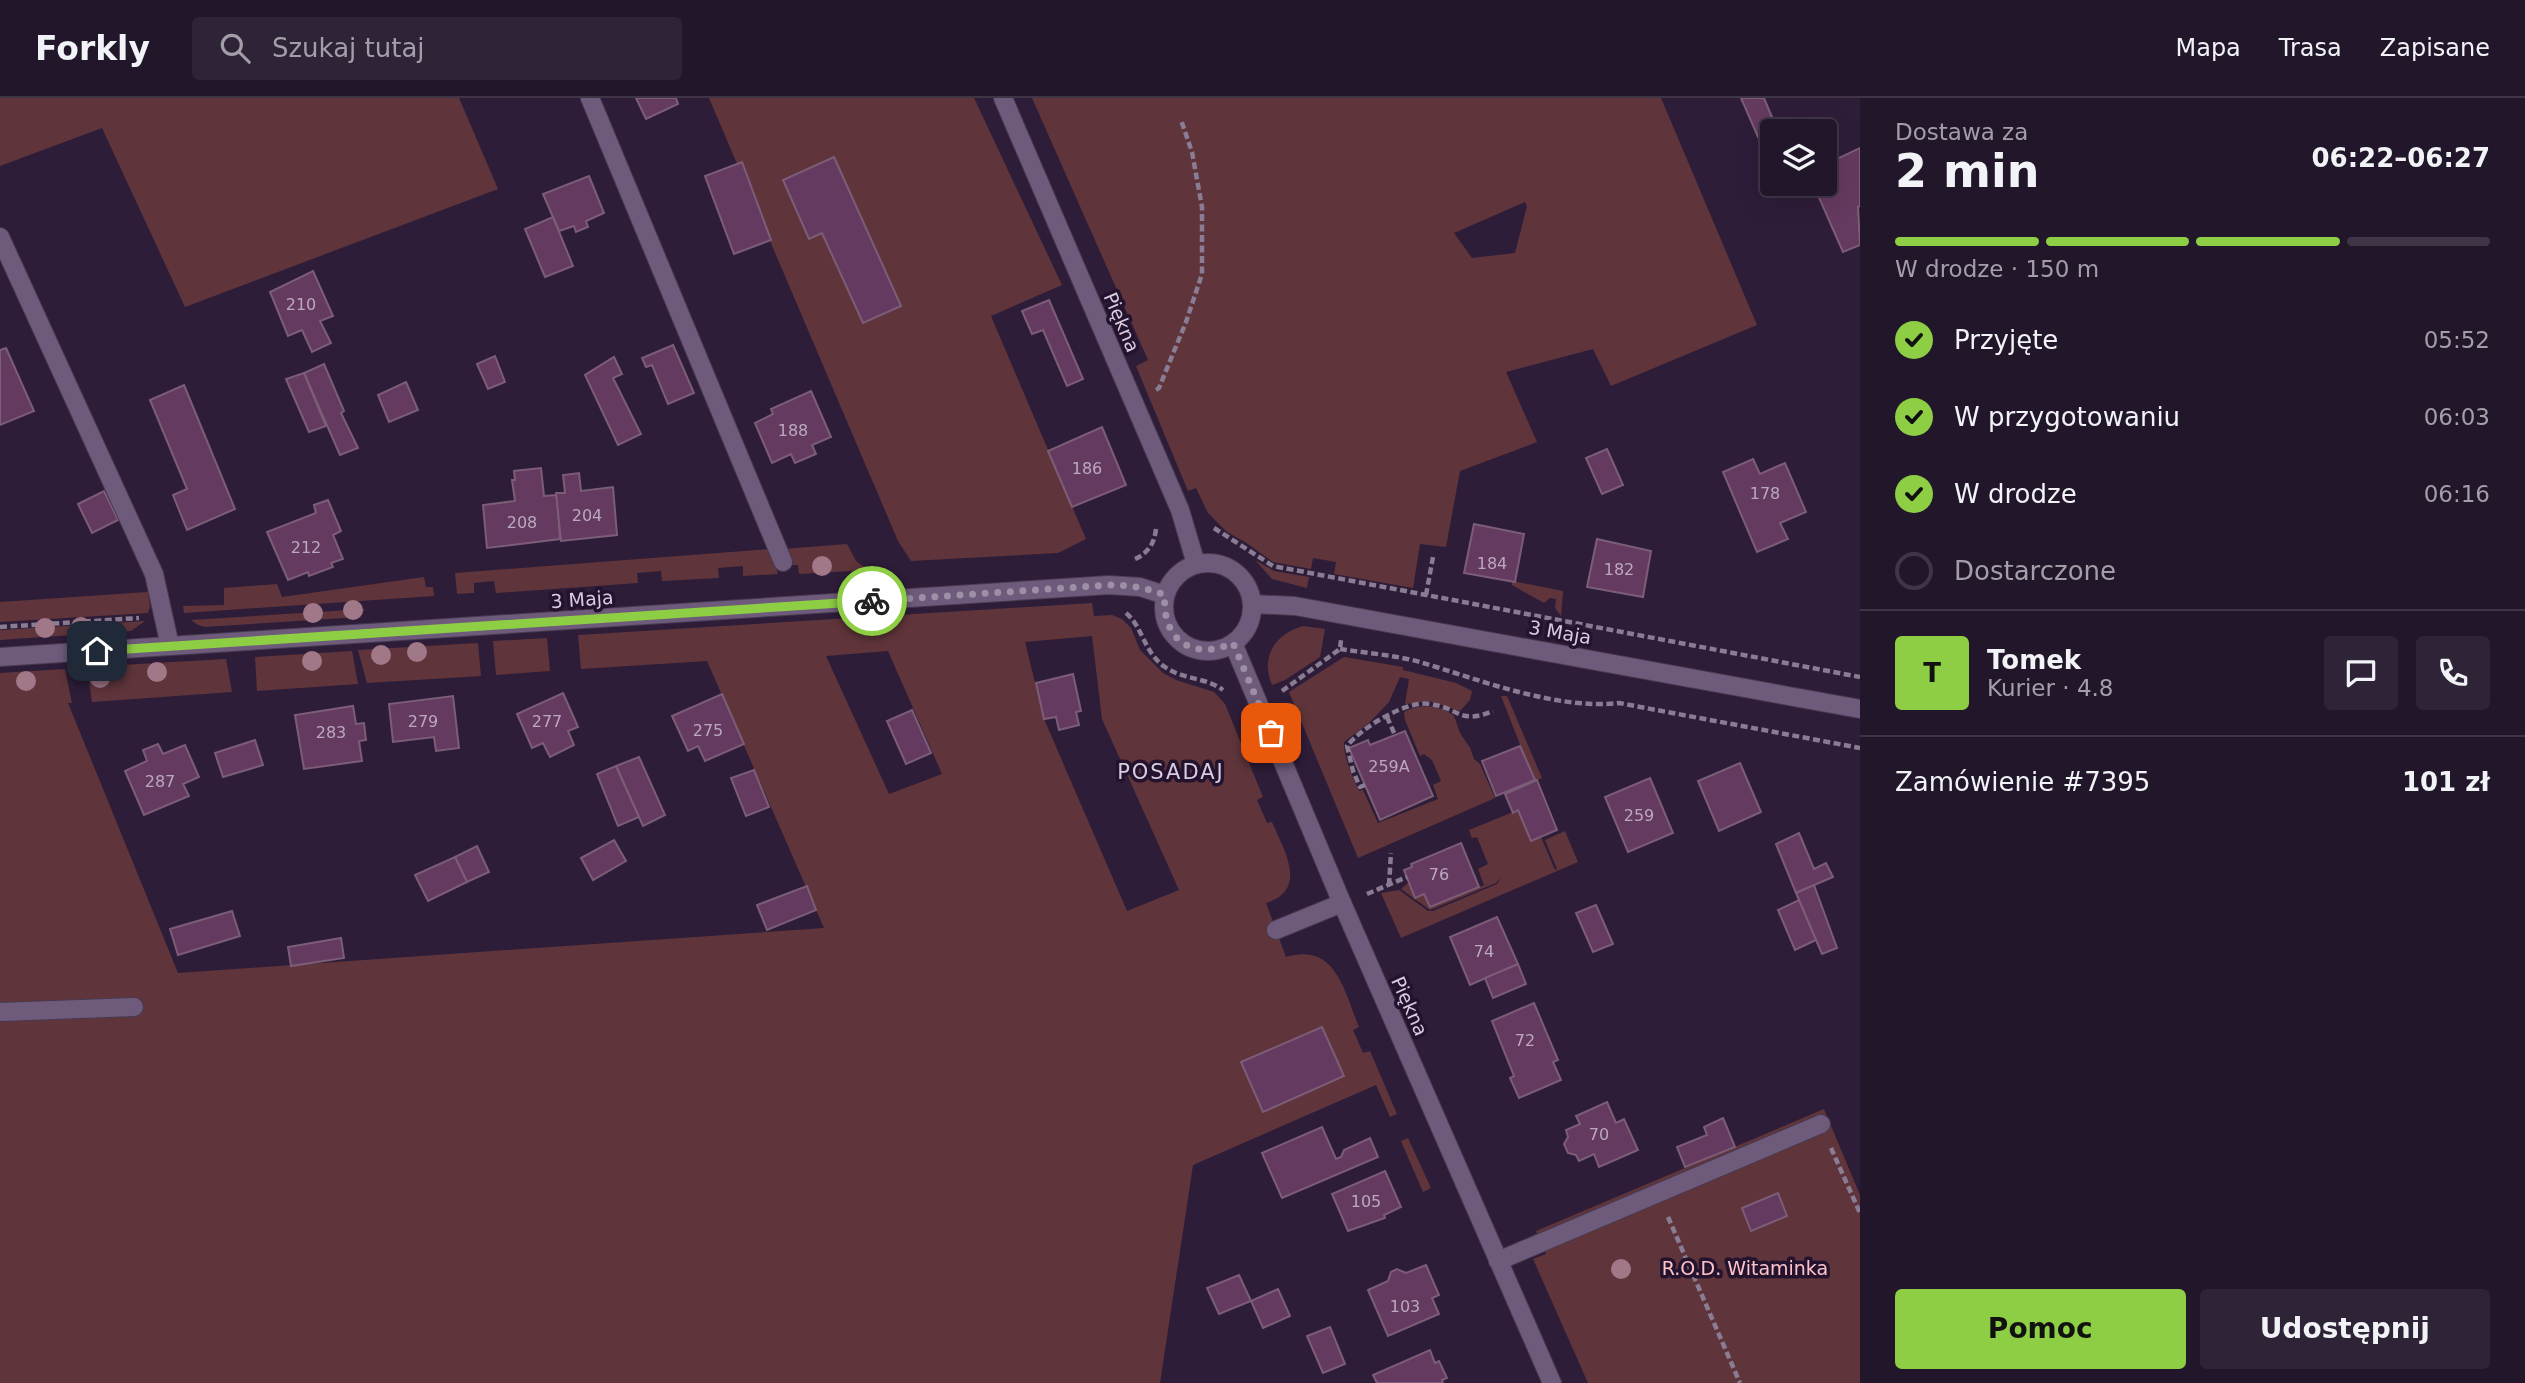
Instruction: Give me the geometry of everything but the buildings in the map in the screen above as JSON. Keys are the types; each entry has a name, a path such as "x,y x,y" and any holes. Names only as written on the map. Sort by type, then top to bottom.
{"street":[{"path":"590,98 783,562"},
{"name":"Piękna","path":"1003,98 1180,510 1196,564"},
{"path":"0,237 154,574 170,646"},
{"path":"1196,564 1227,566 1240,576 1248,589 1252,604 1250,619 1244,632 1233,643 1219,649 1189,647 1176,638 1168,625 1164,610 1165,595 1177,576 1196,564"},
{"name":"3 Maja","path":"0,657 1109,585 1140,587 1165,595"},
{"name":"3 Maja","path":"1252,604 1295,606 1860,709"},
{"name":"Piękna","path":"1233,643 1342,903 1552,1383"},
{"path":"1276,930 1342,903"},
{"path":"0,1012 134,1007"},
{"path":"1498,1261 1821,1124"}],"path":[{"path":"1134,404 1159,388 1186,323 1202,274 1202,206 1192,152 1181,120"},
{"path":"1131,561 1147,551 1155,540 1156,520"},
{"path":"1210,523 1227,538 1248,548 1273,566 1860,677"},
{"path":"1426,596 1433,557"},
{"path":"1122,611 1133,620 1146,647 1166,668 1176,674 1213,684 1228,696"},
{"path":"1284,698 1281,690 1340,649 1416,662 1512,690 1595,706 1619,703 1860,748"},
{"path":"1365,785 1360,787 1347,746 1387,717 1405,707 1423,704 1439,706 1469,718 1493,711"},
{"path":"1387,717 1395,735"},
{"path":"1390,885 1391,853"},
{"path":"1371,892 1407,877"},
{"path":"1821,1124 1860,1213"},
{"path":"1658,1194 1740,1383"}],"green space":[{"path":"0,98 459,98 498,189 185,307 102,128 0,166"},
{"path":"709,98 974,98 1062,285 991,316 1086,539 1058,553 911,561 898,541"},
{"path":"1032,98 1661,98 1757,325 1611,386 1593,349 1506,372 1537,442 1460,471 1446,547 1420,544 1413,588 1334,574 1336,562 1313,558 1311,569 1273,562 1227,532 1208,513 1196,488 1188,491 1136,366 1148,360","holes":["1525,202 1527,206 1515,253 1472,258 1454,233"]},
{"path":"847,544 856,561 868,570 799,574 798,565 790,565 783,549"},
{"path":"770,549 778,574 743,576 743,566 718,568 719,578 662,581 661,571 637,573 638,583 496,593 494,581 474,583 474,593 457,594 455,573"},
{"path":"1255,560 1274,571 1309,577 1307,588 1272,579"},
{"path":"424,577 426,587 433,587 434,596 184,613 183,606 224,605 224,588 277,584 282,597"},
{"path":"1512,581 1563,591 1561,616 1555,608 1556,599 1550,598 1544,603 1512,585"},
{"path":"148,592 148,613 0,622 0,602"},
{"path":"1092,603 1094,616 1112,615 1122,619 1131,628 1140,650 1163,673 1214,692 1225,704 1263,797 1257,800 1267,823 1272,822 1290,868 1287,889 1279,897 1266,903 1286,957 1303,954 1316,957 1327,963 1336,973 1359,1027 1353,1030 1363,1053 1370,1051 1397,1114 1390,1117 1376,1085 1193,1165 1160,1383 0,1383 0,673 65,669 72,703 68,703 178,973 824,928 707,661 581,669 578,635","holes":["1092,636 1102,719 1179,890 1127,911 1044,719 1025,642","888,651 942,774 889,794 826,656"]},
{"path":"365,609 360,617 205,627 191,620"},
{"path":"145,621 131,631 0,640 0,630"},
{"path":"1303,626 1325,629 1320,657 1285,680 1272,685 1268,665 1273,648 1285,635"},
{"path":"547,638 550,671 496,675 493,641"},
{"path":"478,643 481,676 367,683 358,650"},
{"path":"352,651 358,684 257,691 255,657"},
{"path":"1344,657 1403,667 1403,670 1456,683 1472,691 1470,700 1460,711 1429,701 1405,704 1409,679 1400,677 1389,702 1369,723 1344,742 1354,780 1359,791 1363,790 1378,823 1438,799 1433,785 1441,781 1432,760 1424,754 1420,756 1405,720 1404,712 1417,707 1436,708 1454,716 1460,733 1474,759 1480,764 1495,798 1358,858 1289,692"},
{"path":"226,659 232,692 92,702 87,667"},
{"path":"1501,696 1507,696 1542,778 1497,797 1534,780"},
{"path":"1518,810 1530,840 1541,837 1555,870 1557,869 1545,840 1565,831 1578,862 1401,938 1381,893 1399,890 1428,911 1433,911 1497,884 1501,877 1496,883 1430,910 1401,889 1409,882 1415,897 1424,894 1430,907 1484,885 1478,869 1488,864 1477,837 1472,838 1469,830"},
{"name":"R.O.D. Witaminka","path":"1824,1109 1860,1195 1860,1383 1588,1383 1533,1259 1546,1254 1536,1231"},
{"path":"1408,1138 1431,1188 1423,1192 1401,1141"}],"way so far":[{"path":"872,601 1109,585 1152,590 1165,595 1164,610 1168,625 1176,638 1189,647 1219,649 1233,643 1271,733"}],"district":[{"name":"POSADAJ","path":"1171,772"}],"route":[{"path":"97,651 872,601"}]}
